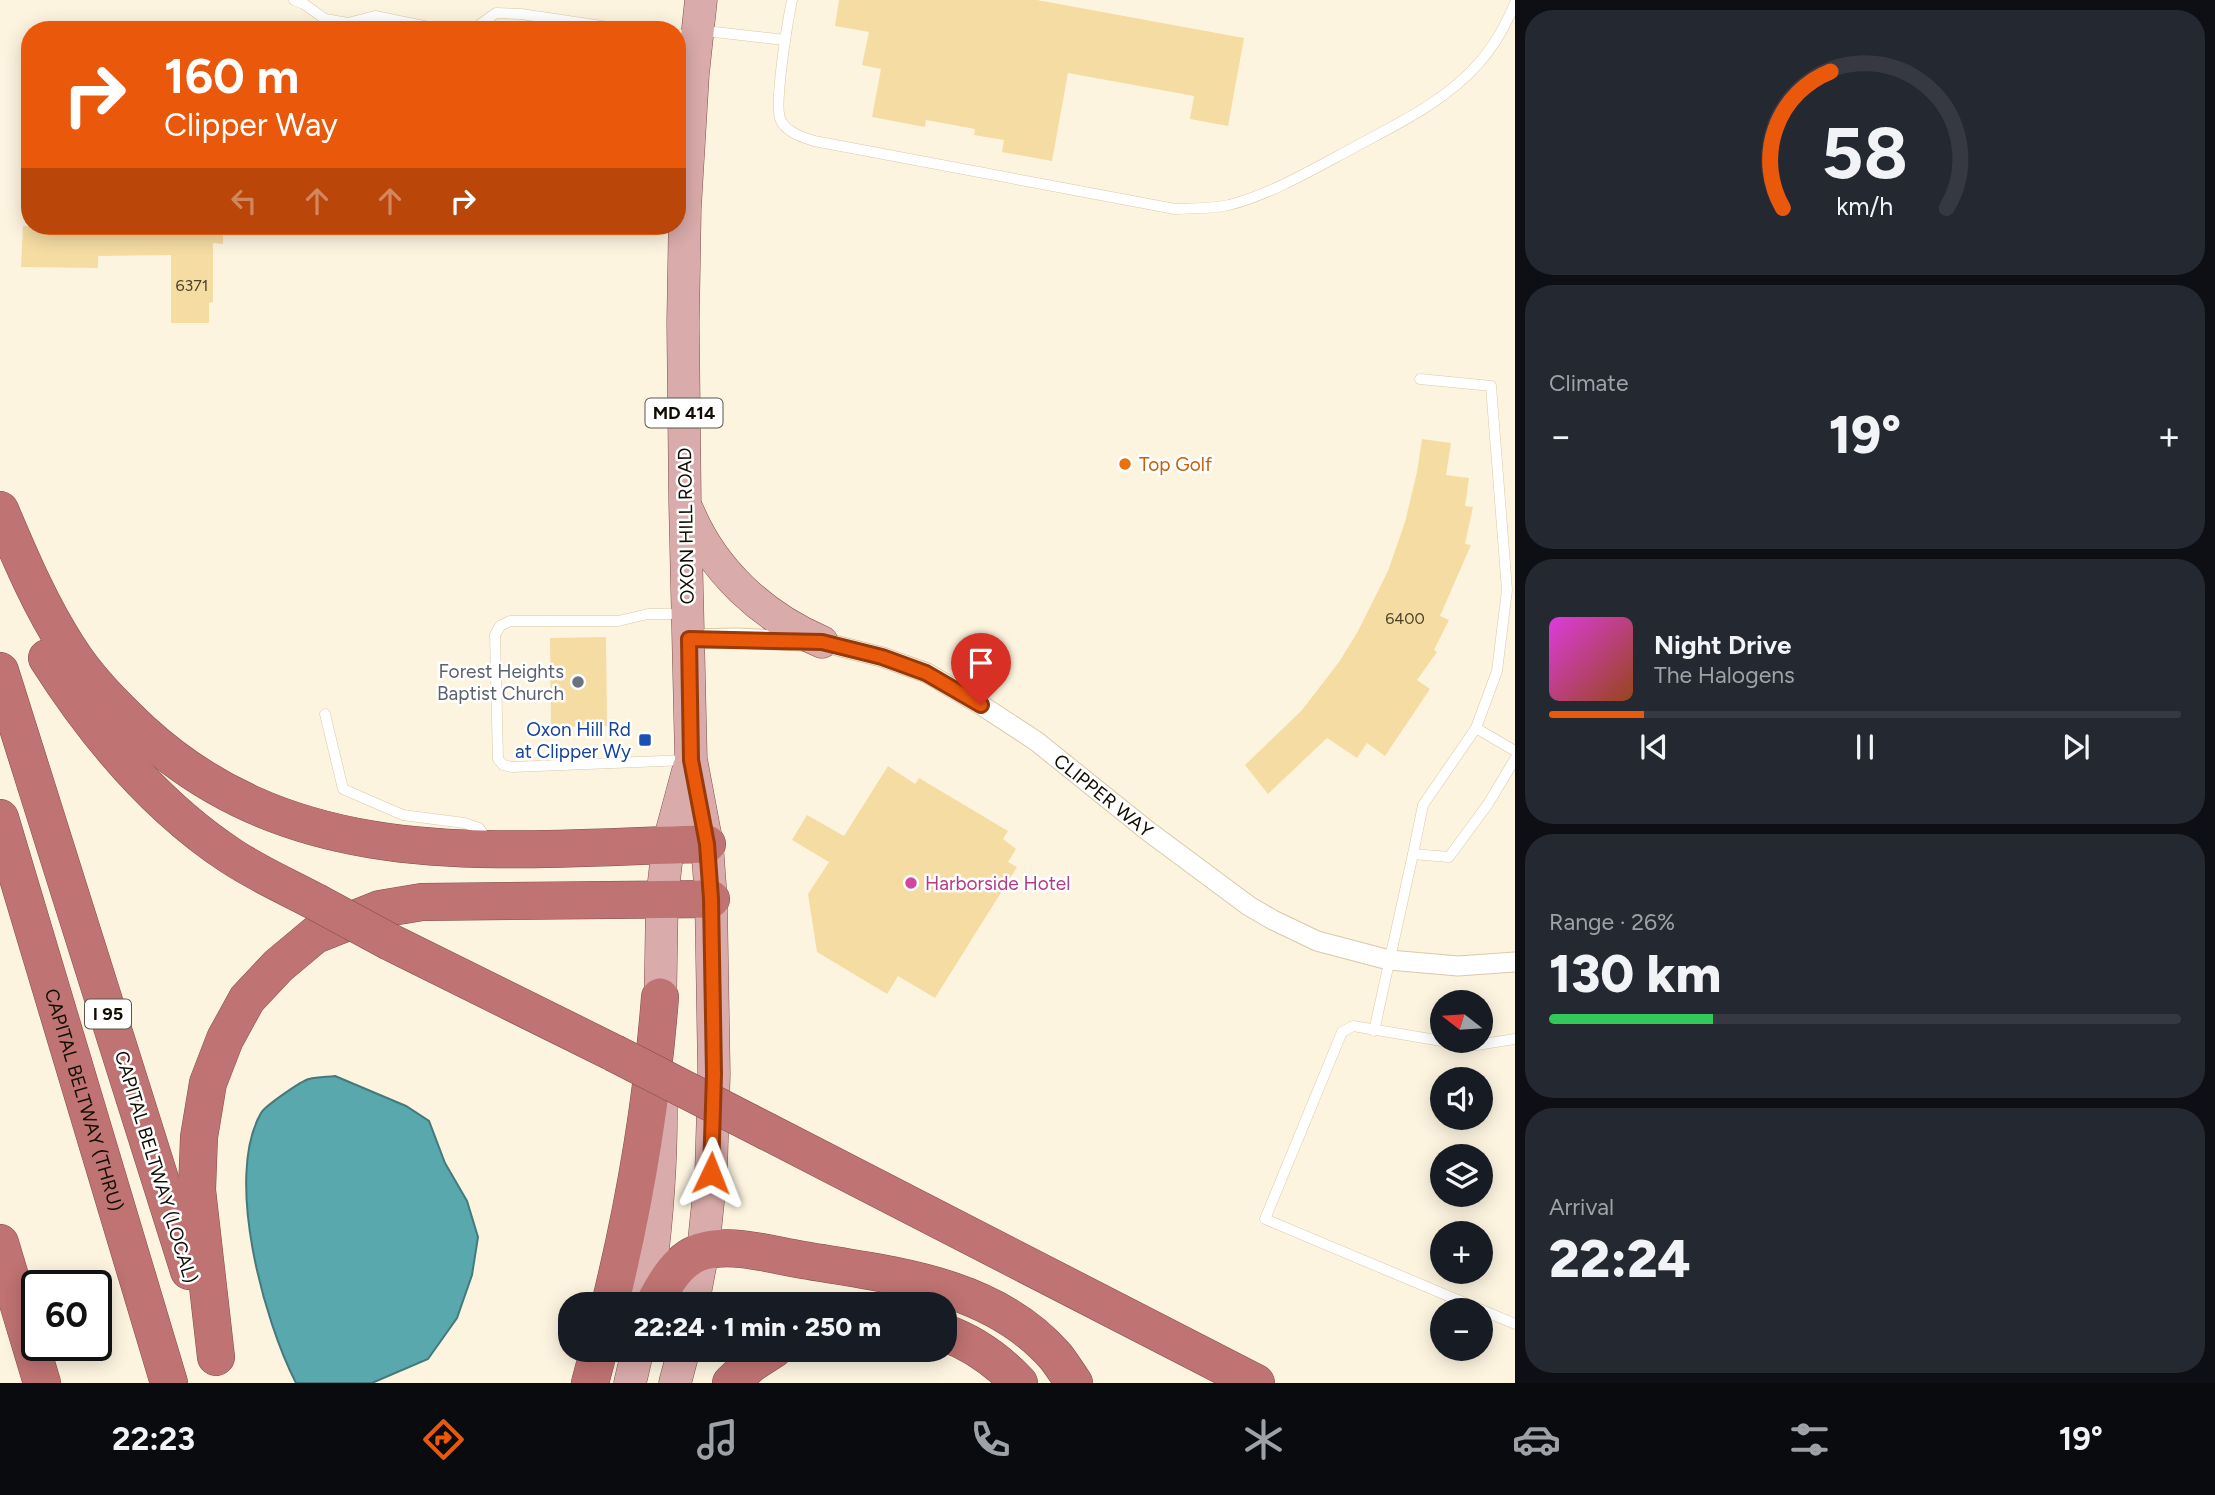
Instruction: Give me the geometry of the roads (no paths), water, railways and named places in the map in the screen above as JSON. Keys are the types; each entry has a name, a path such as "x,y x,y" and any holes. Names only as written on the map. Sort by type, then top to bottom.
{"highway":[{"path":"0,510 33,588 69,650 111,703 164,751 215,786 263,810 317,828 366,840 426,848 494,850 707,844"},
{"path":"0,532 17,593 47,659 92,724 139,780 190,826 232,857 390,942 614,1053 1256,1383"},
{"name":"CAPITAL BELTWAY (LOCAL)","path":"0,671 220,1370"},
{"name":"CAPITAL BELTWAY (THRU)","path":"0,818 169,1383"},
{"path":"220,1370 197,1190 199,1137 208,1083 225,1039 247,999 278,965 315,935 380,909 422,902 711,899"},
{"path":"613,1292 629,1227 641,1156 657,1043 660,997"},
{"path":"0,1243 42,1383"},
{"path":"661,1292 684,1261 703,1251 743,1250 894,1275 948,1289 991,1307 1021,1326 1055,1356 1074,1383"},
{"path":"957,1338 1002,1365 1018,1383"},
{"path":"590,1383 595,1362"},
{"path":"731,1383 754,1362"}],"main road":[{"name":"OXON HILL ROAD","path":"686,181 692,22"},
{"name":"OXON HILL ROAD","path":"685,235 685,503 691,760 707,844 711,899 711,1173 703,1251 695,1292"},
{"path":"685,503 706,544 727,573 750,597 773,615 822,642"},
{"name":"OXON HILL ROAD","path":"648,1292 657,1230 661,1168 662,899 668,845 691,760"},
{"path":"630,1383 635,1362"},
{"path":"675,1383 681,1362"}],"street":[{"name":"CLIPPER WAY","path":"689,626 822,642 882,657 926,673 1036,741 1102,796 1249,906 1317,941 1389,960 1458,966 1515,962"}],"lane":[{"path":"294,0 326,19 337,21"},
{"path":"792,0 785,40 779,119 797,135 814,141 1175,209 1226,205 1253,197 1318,167 1408,118 1462,80 1486,55 1494,45 1515,3"},
{"path":"485,21 496,13 568,21"},
{"path":"356,21 375,16 399,21"},
{"path":"692,22 785,40"},
{"path":"1374,1031 1423,805 1476,729 1497,671 1507,590 1491,386 1420,379"},
{"path":"689,626 648,614 618,621 510,621 500,626 495,635 498,759 503,765 512,767 691,760"},
{"path":"325,714 344,789 403,815 464,823 479,828 494,850"},
{"path":"1476,729 1515,751"},
{"path":"1413,854 1449,857 1488,804 1515,759"},
{"path":"1430,1039 1353,1026 1342,1032 1265,1219 1515,1324"},
{"path":"1493,1042 1515,1039"}],"water":[{"path":"335,1076 406,1106 429,1121 445,1163 467,1201 478,1237 472,1275 457,1318 428,1359 372,1383 296,1383 272,1324 261,1287 247,1210 246,1173 251,1140 261,1113 284,1094 309,1079"}],"place":[{"name":"Top Golf","path":"1125,464"},
{"name":"Forest Heights Baptist Church","path":"578,682"},
{"name":"Oxon Hill Rd at Clipper Wy","path":"645,740"},
{"name":"Harborside Hotel","path":"911,883"}]}
